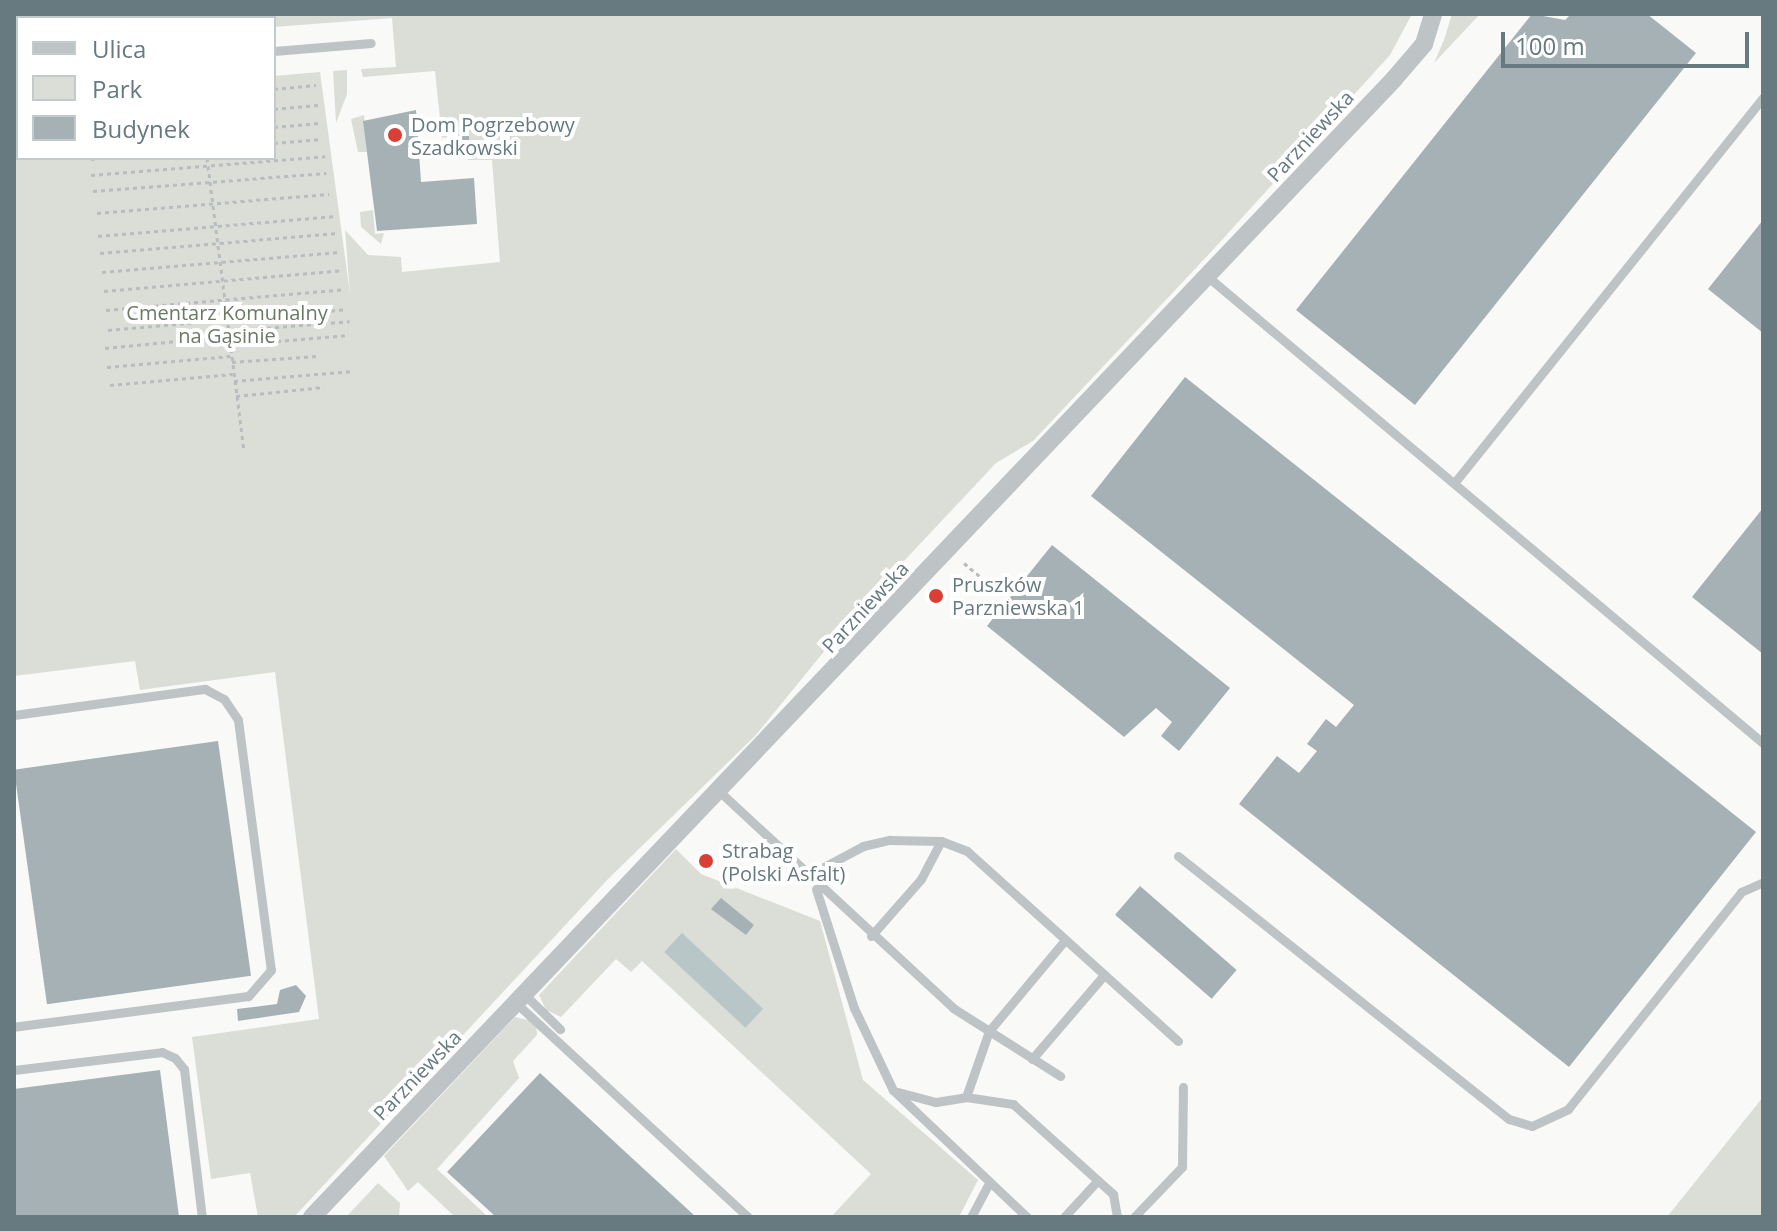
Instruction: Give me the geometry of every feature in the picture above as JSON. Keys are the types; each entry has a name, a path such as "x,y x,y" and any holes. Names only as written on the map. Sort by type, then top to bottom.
{"street":[{"name":"Parzniewska","path":"312,1217 1208,277 1424,44 1433,14"}],"lane":[{"path":"276,51 371,43"},
{"path":"1455,482 1763,97"},
{"path":"1208,277 1763,743"},
{"path":"14,715 205,689 224,699 238,720 271,970 248,996 14,1027"},
{"path":"720,792 805,877 871,936 989,1031 1060,1076"},
{"path":"805,877 863,846 941,841 967,851 1178,1041"},
{"path":"871,936 921,879 941,841"},
{"path":"1178,856 1509,1119 1532,1126 1568,1109 1741,892 1763,882"},
{"path":"815,886 854,1008 893,1090 1022,1215"},
{"path":"966,1097 989,1031 1065,940"},
{"path":"1032,1059 1104,975"},
{"path":"520,999 560,1029"},
{"path":"520,999 748,1217"},
{"path":"14,1070 162,1052 175,1058 184,1069 202,1217"},
{"path":"1134,1217 1182,1167 1183,1087"},
{"path":"893,1090 936,1102 966,1097 1013,1104 1113,1194 1117,1217"},
{"path":"1064,1217 1098,1180"},
{"path":"971,1217 988,1185"}],"path":[{"path":"276,89 316,85"},
{"path":"276,109 318,105"},
{"path":"276,127 320,123"},
{"path":"276,143 322,139"},
{"path":"276,160 325,156"},
{"path":"207,160 244,449"},
{"path":"91,175 273,160"},
{"path":"93,191 326,173"},
{"path":"97,213 329,194"},
{"path":"98,236 335,216"},
{"path":"100,253 337,233"},
{"path":"102,272 339,252"},
{"path":"104,291 342,270"},
{"path":"106,310 344,289"},
{"path":"108,330 346,309"},
{"path":"105,348 350,321"},
{"path":"229,345 349,335"},
{"path":"107,367 231,356"},
{"path":"232,362 317,356"},
{"path":"234,381 354,371"},
{"path":"110,385 233,374"},
{"path":"236,396 324,387"},
{"path":"964,563 994,588"}],"green space":[{"name":"Cmentarz Komunalny na Gąsinie","path":"14,14 1412,14 1390,55 1210,253 1033,441 996,463 858,610 755,736 608,879 294,1217 258,1217 250,1173 211,1179 192,1037 319,1019 275,672 140,690 135,661 14,676 14,97 16,160 276,160 276,76 320,72 350,294 345,230 368,255 401,257 402,272 500,262 492,160 468,160 469,134 442,138 435,71 363,77 361,69 396,67 392,18 276,27 276,16 16,16 14,47"},
{"path":"1452,14 1480,14 1434,63 1444,40"},
{"path":"347,70 347,94 336,123 333,71"},
{"path":"364,115 367,152 358,152 351,119"},
{"path":"373,210 375,234 384,233 381,244 361,227 360,212"},
{"path":"676,849 701,874 820,921 863,1080 978,1180 959,1217 831,1217 871,1174 642,961 631,972 616,959 561,1017 546,1010 539,995"},
{"path":"515,1017 536,1022 537,1035 513,1061 519,1078 437,1169 488,1217 455,1217 418,1182 408,1191 384,1156"},
{"path":"1763,1097 1763,1217 1667,1217"},
{"path":"378,1183 400,1203 399,1217 346,1217"}],"shaded area":[{"path":"682,933 763,1009 745,1028 664,952"}],"building":[{"path":"1532,14 1565,20 1571,14 1647,14 1696,53 1415,405 1296,310"},
{"path":"416,110 421,182 474,178 477,224 377,231 363,121"},
{"path":"458,134 469,134 469,149 458,149"},
{"path":"1763,220 1763,333 1708,289"},
{"path":"1185,377 1756,832 1569,1067 1239,804 1277,756 1299,773 1317,751 1307,744 1326,719 1336,727 1354,705 1091,496"},
{"path":"1763,508 1763,654 1692,597"},
{"path":"1052,545 1230,688 1179,751 1161,736 1172,722 1156,708 1124,737 987,626"},
{"path":"218,741 251,976 47,1004 14,770"},
{"name":"Strabag (Polski Asfalt)","path":"709,851 715,857 701,870 696,864"},
{"path":"1140,886 1237,970 1212,999 1115,915"},
{"path":"721,898 754,925 746,935 711,909"},
{"path":"296,985 306,996 299,1012 238,1021 237,1009 277,1004 280,990"},
{"path":"160,1070 179,1217 14,1217 14,1089"},
{"path":"540,1073 696,1217 496,1217 447,1172"}],"place":[{"name":"Dom Pogrzebowy Szadkowski","path":"395,135"},
{"name":"Pruszków Parzniewska 1","path":"936,596"},
{"name":"Strabag (Polski Asfalt)","path":"706,861"}]}
